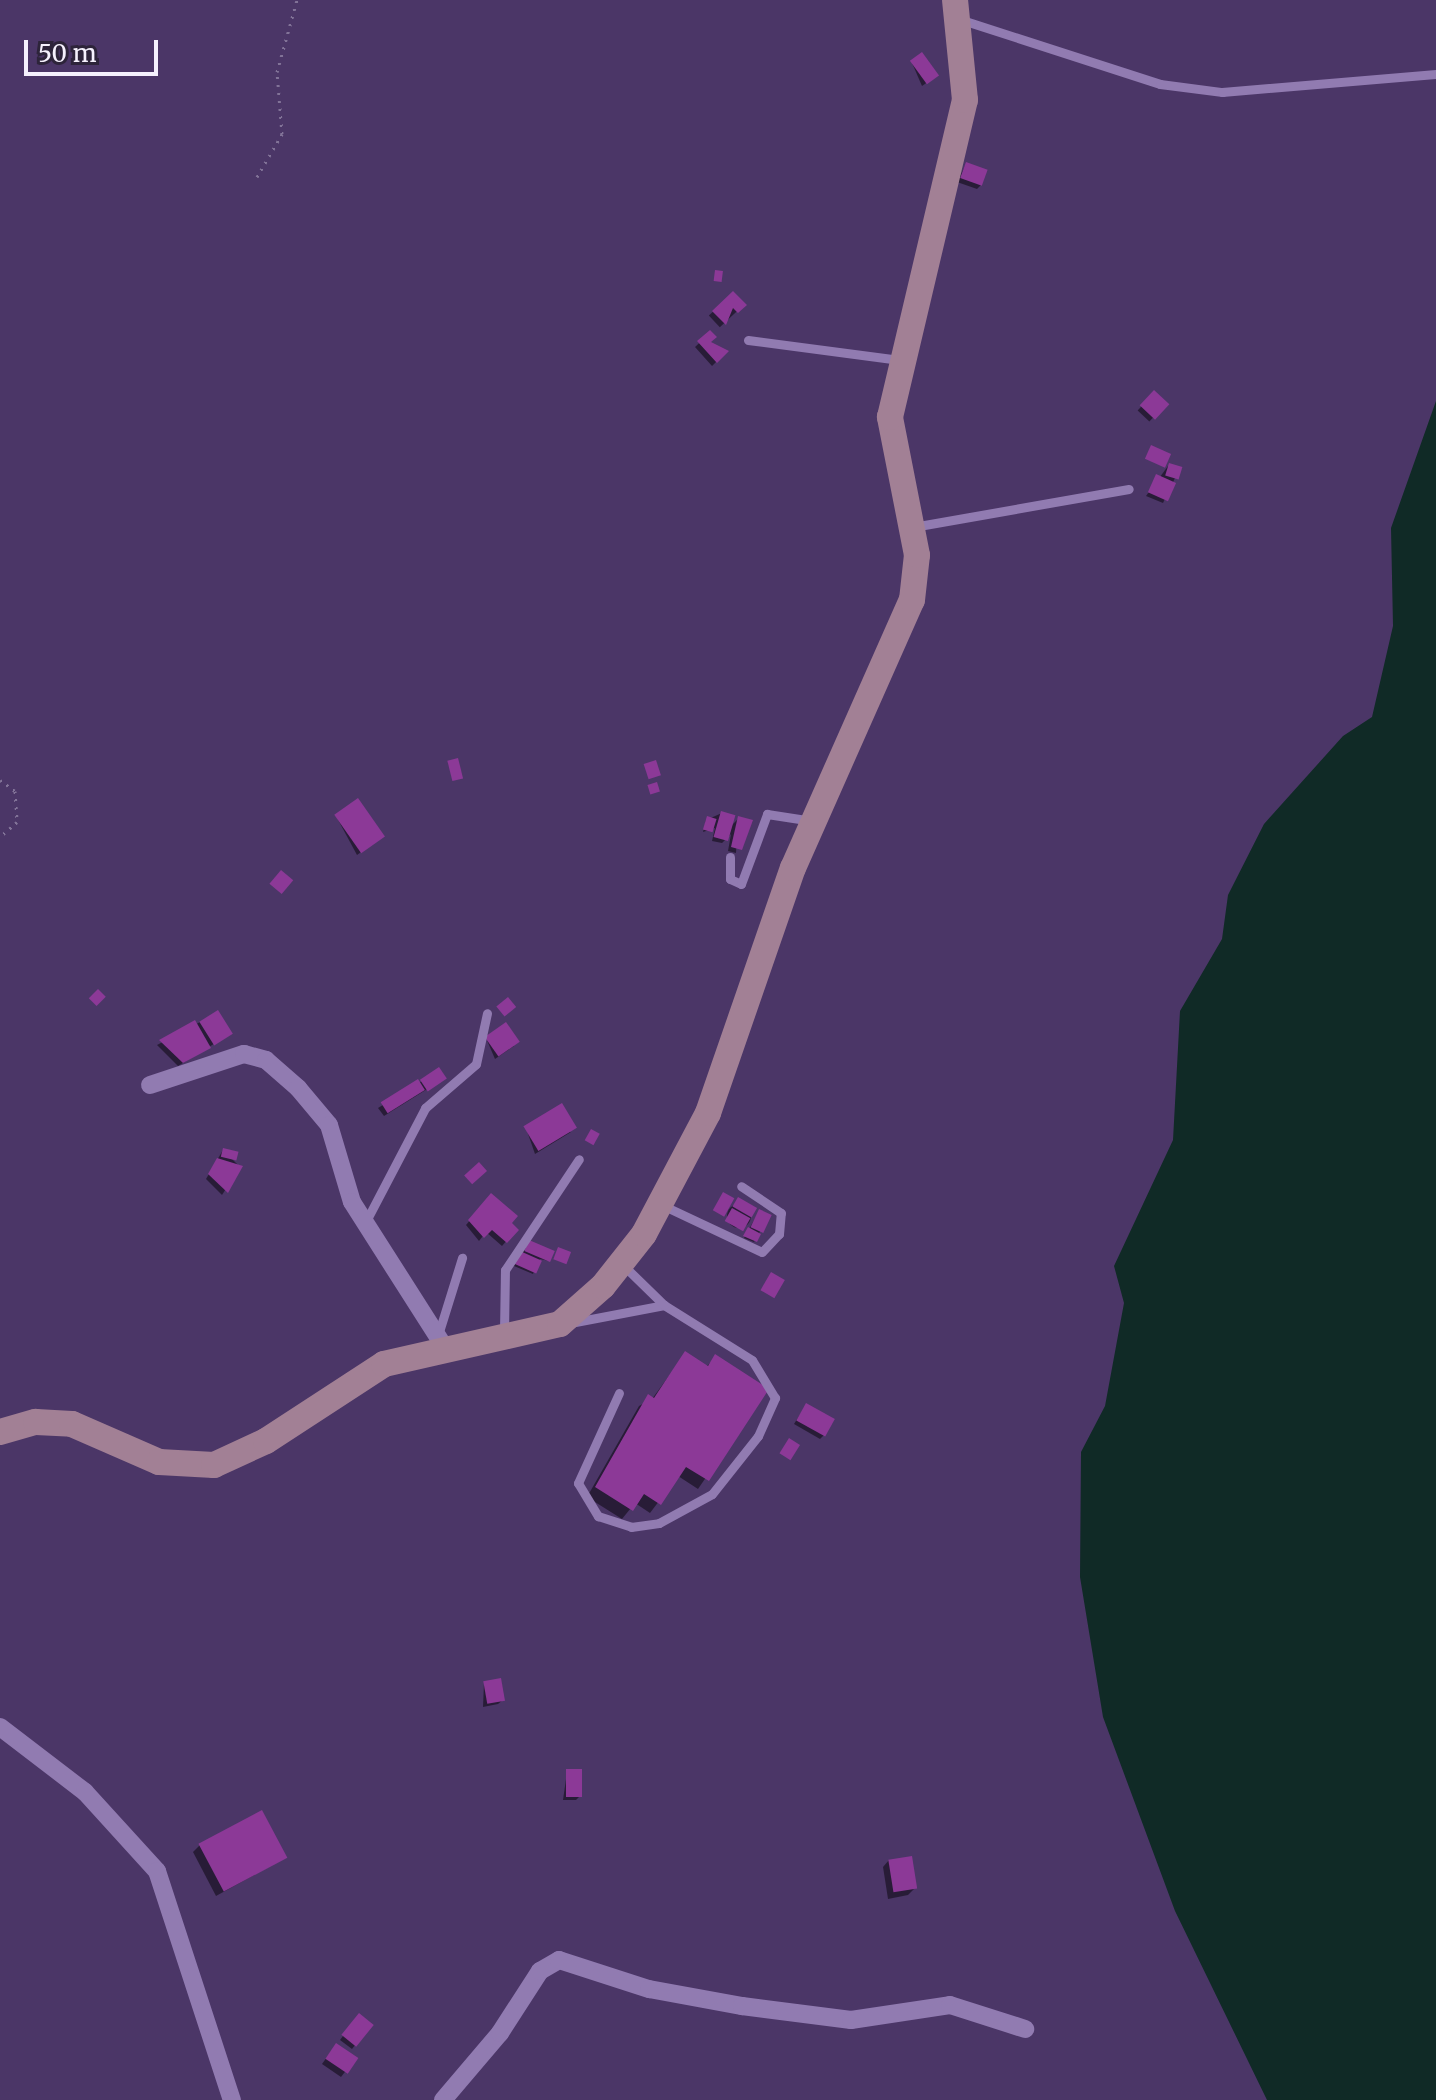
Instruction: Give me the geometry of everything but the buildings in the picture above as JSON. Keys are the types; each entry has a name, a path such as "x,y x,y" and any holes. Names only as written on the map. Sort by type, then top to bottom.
{"street":[{"path":"0,1432 36,1422 72,1424 159,1462 214,1465 266,1441 384,1364 440,1340 560,1324 623,1265 662,1205 733,1053 812,821 912,600 913,527 891,440 903,361 965,100 956,9"},
{"path":"150,1085 229,1057 266,1060 329,1125 365,1223 440,1340"},
{"path":"0,1727 85,1792 157,1871 232,2100"},
{"path":"443,2100 500,2033 540,1971 559,1960 639,1987 742,2006 851,2020 950,2005 1025,2029"}],"lane":[{"path":"956,9 1160,84 1222,92 1436,74"},
{"path":"748,340 903,361"},
{"path":"913,527 1129,489"},
{"path":"730,857 730,879 741,884 767,814 812,821"},
{"path":"365,1223 432,1098 476,1064 487,1013"},
{"path":"504,1332 505,1270 579,1159"},
{"path":"662,1205 762,1252 779,1234 781,1213 741,1186"},
{"path":"440,1340 462,1258"},
{"path":"619,1393 578,1483 588,1507 622,1526 689,1511 735,1471 770,1416 775,1398 766,1372 664,1305 623,1265"},
{"path":"560,1324 664,1305"}],"path":[{"path":"257,177 282,134 277,72 297,0"},
{"path":"0,837 17,822 15,791 1,782"}],"shaded area":[{"path":"1436,401 1436,2100 1267,2100 1175,1911 1103,1717 1080,1577 1081,1452 1105,1406 1124,1303 1114,1266 1173,1140 1180,1011 1222,939 1228,895 1264,824 1343,736 1372,717 1393,626 1391,528"}]}
